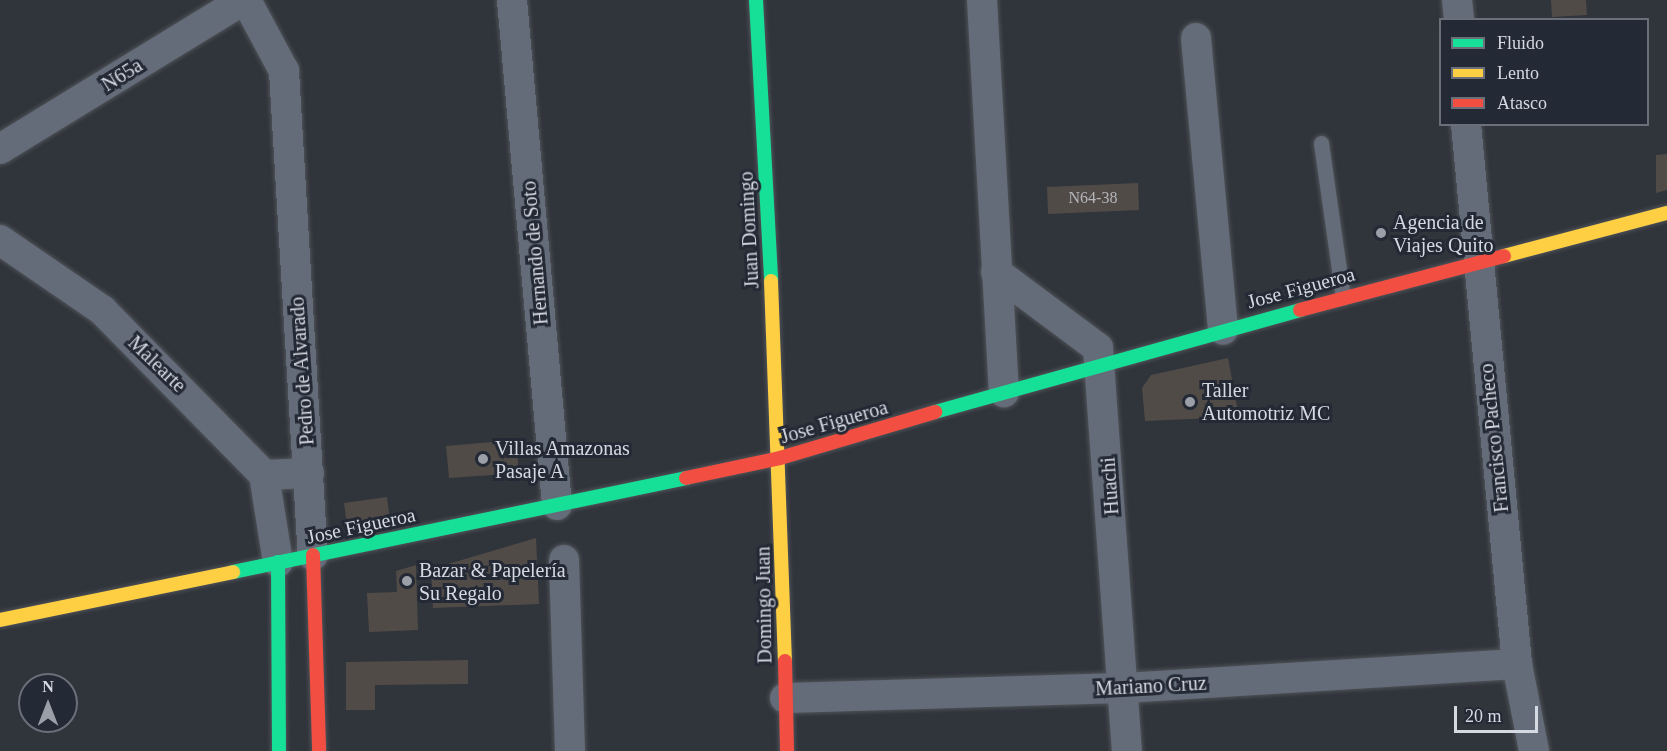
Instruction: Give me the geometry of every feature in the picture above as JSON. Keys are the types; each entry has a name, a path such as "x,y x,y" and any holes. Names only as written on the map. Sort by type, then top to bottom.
{"street":[{"name":"N65a","path":"0,149 245,0"},
{"name":"Pedro de Alvarado","path":"245,0 284,71 314,555 319,751"},
{"name":"Hernando de Soto","path":"512,0 557,505"},
{"name":"Juan Domingo","path":"756,0 780,458"},
{"path":"982,0 1004,392"},
{"path":"1457,0 1459,18"},
{"path":"1196,38 1223,330"},
{"name":"Francisco Pacheco","path":"1466,126 1476,261 1517,664 1534,751"},
{"name":"Jose Figueroa","path":"0,620 780,458 1102,363 1476,261 1667,213"},
{"name":"Malearte","path":"0,240 102,310 264,475"},
{"name":"Huachi","path":"996,272 1098,348 1102,363 1127,751"},
{"name":"Domingo Juan","path":"780,458 787,751"},
{"path":"279,751 278,562 264,475 309,473"},
{"path":"564,560 570,751"},
{"name":"Mariano Cruz","path":"785,698 1123,688 1517,664"}],"lane":[{"path":"1321,142 1343,297"}],"building":[{"path":"1551,0 1586,0 1587,15 1552,17"},
{"path":"1667,154 1667,190 1656,193 1656,155"},
{"path":"1138,183 1139,210 1048,214 1047,187"},
{"name":"Taller Automotriz MC","path":"1228,358 1239,417 1145,421 1142,388 1151,375"},
{"name":"Villas Amazonas Pasaje A","path":"516,440 519,473 449,478 446,446"},
{"path":"387,497 390,521 357,524 346,518 344,503"},
{"path":"536,538 539,604 433,608 431,569"},
{"path":"416,565 418,630 369,632 367,593 397,592 396,571"},
{"path":"468,660 468,684 375,685 375,710 346,710 346,662"}],"traffic: fast":[{"path":"756,0 771,281"},
{"path":"935,412 1300,310"},
{"path":"233,572 686,478"},
{"path":"278,562 279,751"}],"traffic: slow":[{"path":"1504,256 1667,213"},
{"path":"771,281 785,661"},
{"path":"0,620 233,572"}],"traffic: jam":[{"path":"1300,310 1504,256"},
{"path":"686,478 780,458 935,412"},
{"path":"313,555 319,751"},
{"path":"785,661 787,751"}],"place":[{"name":"Agencia de Viajes Quito","path":"1381,233"},
{"name":"Taller Automotriz MC","path":"1190,402"},
{"name":"Villas Amazonas Pasaje A","path":"483,459"},
{"name":"Bazar & Papelería Su Regalo","path":"407,581"}]}
